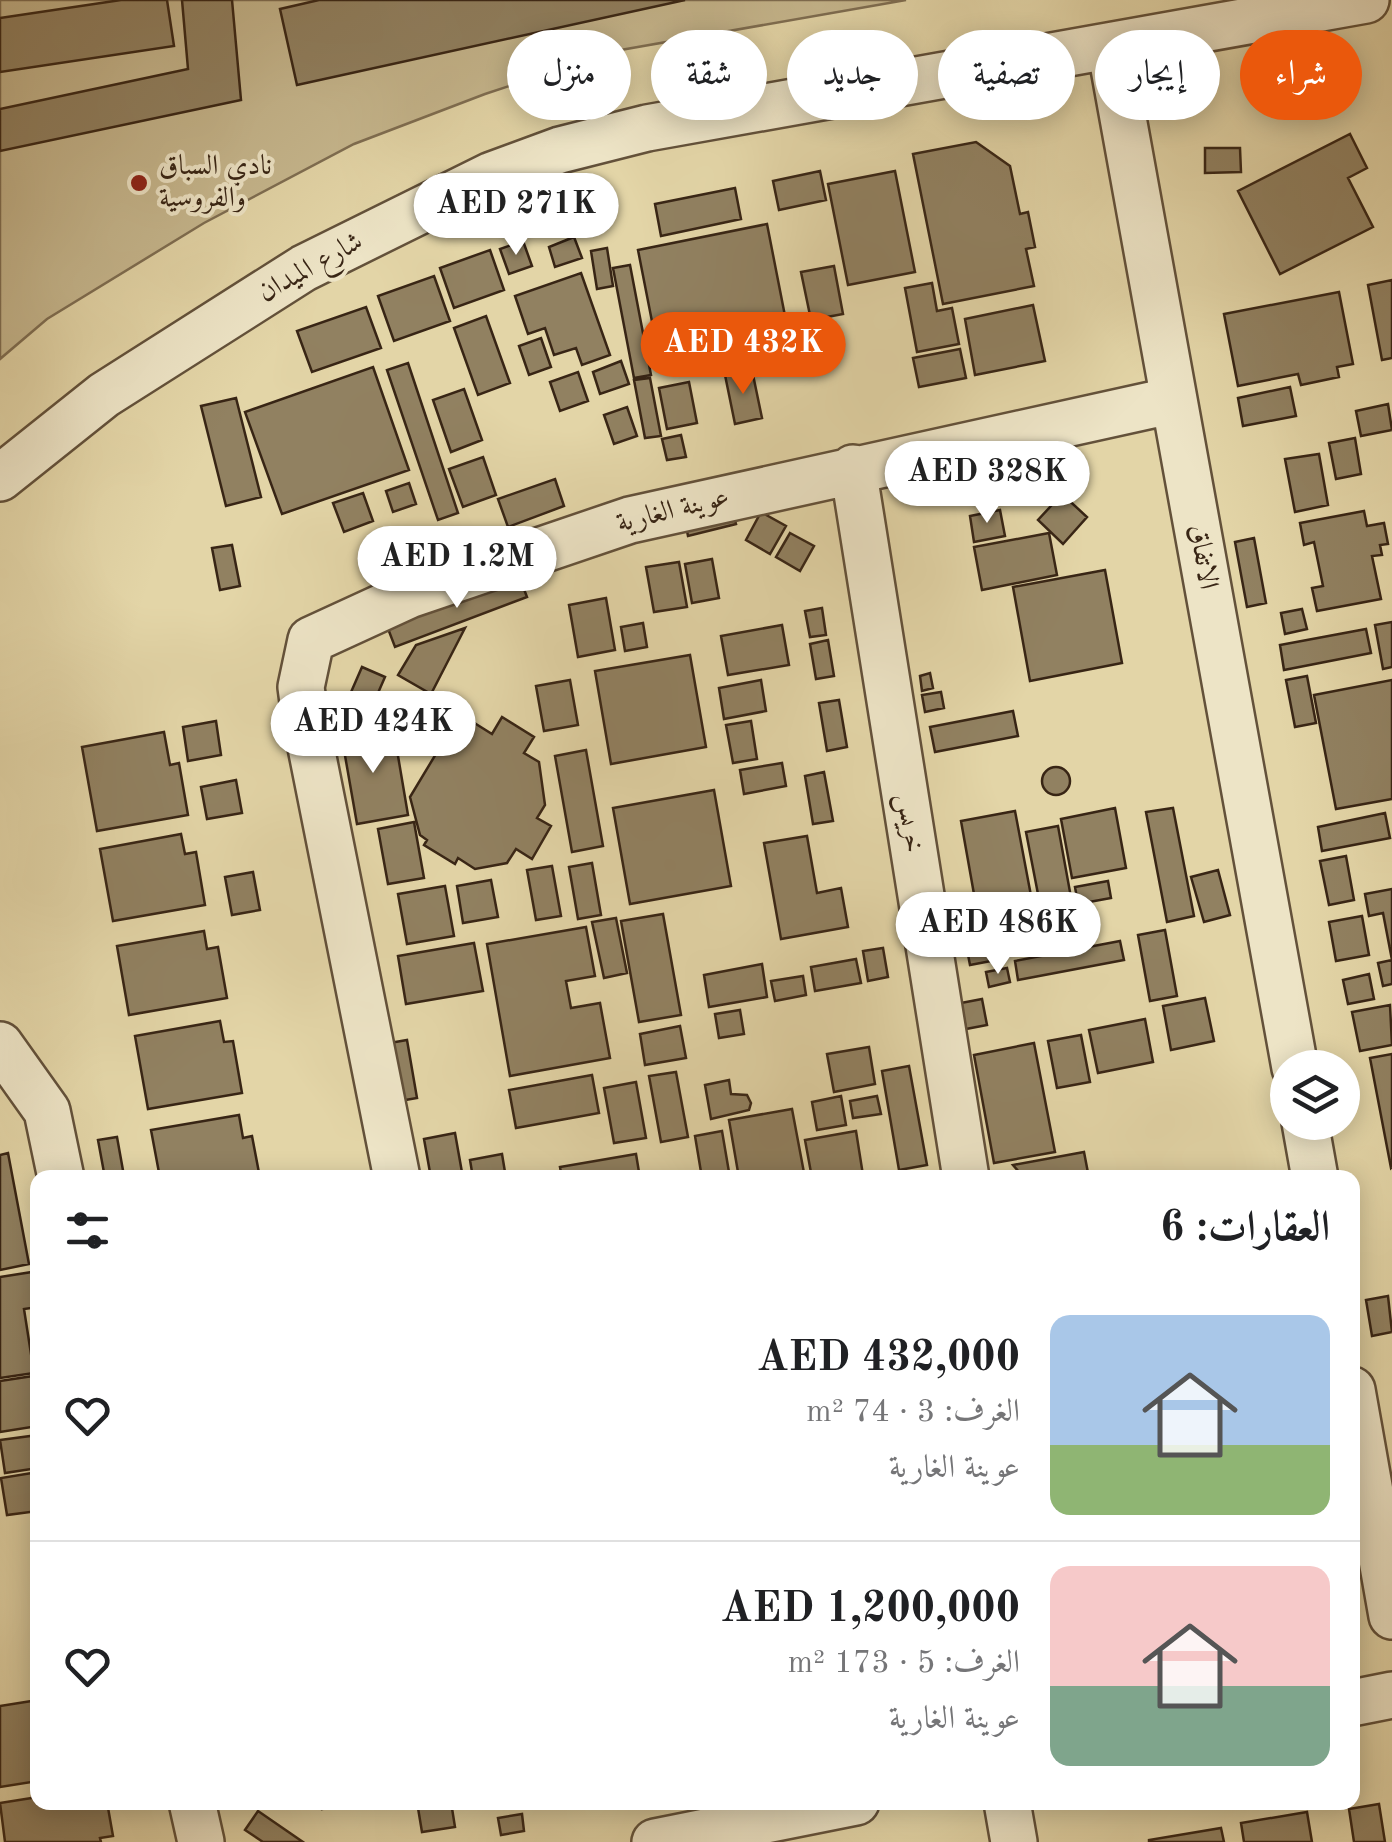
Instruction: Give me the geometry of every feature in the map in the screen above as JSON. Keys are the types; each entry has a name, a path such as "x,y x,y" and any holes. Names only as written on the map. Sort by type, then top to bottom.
{"street":[{"name":"شارع الميدان","path":"1199,30 1366,0"},
{"name":"شارع الميدان","path":"0,478 104,395 200,332 304,268 492,174 560,150 647,128 1095,49"},
{"name":"الاتفاق","path":"1123,120 1292,1050"},
{"name":"عوينة الغارية","path":"395,1170 305,717 301,687 312,640 409,595 630,520 1174,400"},
{"name":"خريس","path":"853,468 965,1170"},
{"path":"0,1045 46,1110 59,1170"},
{"path":"1308,1140 1314,1170"},
{"path":"1360,1435 1392,1616"},
{"path":"1360,1702 1392,1696"},
{"path":"194,1810 201,1842"},
{"path":"655,1842 816,1810"},
{"path":"1008,1810 1014,1842"}],"shaded area":[{"name":"نادي السباق والفروسية","path":"0,0 906,0 735,30 651,30 651,45 631,48 631,30 507,30 507,87 354,144 204,223 47,319 0,359"}],"building":[{"path":"121,0 167,0 174,46 0,72 0,18"},
{"path":"182,0 232,0 241,100 0,151 0,109 188,69"},
{"path":"319,0 685,0 548,30 507,30 507,39 297,85 280,9"},
{"path":"1350,134 1367,168 1348,178 1373,227 1280,274 1238,191"},
{"path":"976,142 1010,166 1020,214 1028,212 1035,247 1026,249 1034,286 943,304 913,154"},
{"path":"1205,148 1240,148 1241,172 1205,173"},
{"path":"820,171 826,200 779,210 773,181"},
{"path":"895,171 915,272 848,285 828,184"},
{"path":"735,188 741,219 661,236 655,204"},
{"path":"767,224 786,321 657,347 638,250"},
{"path":"574,237 582,258 555,267 549,247"},
{"path":"523,241 532,266 509,274 500,249"},
{"path":"607,248 613,286 597,289 591,251"},
{"path":"490,250 504,290 454,308 440,268"},
{"path":"630,265 651,375 634,378 613,268"},
{"path":"834,266 843,314 811,320 801,272"},
{"path":"581,273 610,355 582,365 576,348 554,355 545,328 528,334 515,296"},
{"path":"434,276 450,321 394,341 378,296"},
{"path":"1392,280 1392,358 1382,360 1368,285"},
{"path":"932,283 937,311 952,308 959,344 917,352 905,288"},
{"path":"1339,292 1353,364 1337,367 1339,377 1301,385 1298,374 1238,386 1224,314"},
{"path":"1033,305 1045,361 975,375 965,319"},
{"path":"366,307 381,348 312,372 297,331"},
{"path":"486,316 510,383 478,395 454,328"},
{"path":"541,338 551,367 529,375 519,346"},
{"path":"720,340 726,365 698,370 693,345"},
{"path":"960,349 966,378 919,387 913,358"},
{"path":"621,361 629,384 600,394 593,372"},
{"path":"408,363 458,513 438,520 387,370"},
{"path":"373,367 409,470 282,514 245,412"},
{"path":"752,370 762,418 735,424 725,375"},
{"path":"578,372 588,401 560,411 550,382"},
{"path":"650,378 661,436 645,438 634,380"},
{"path":"689,382 697,423 667,429 659,388"},
{"path":"1290,387 1296,416 1243,426 1238,398"},
{"path":"464,389 482,440 451,452 433,400"},
{"path":"236,398 261,497 226,506 201,406"},
{"path":"1388,404 1392,430 1361,436 1356,411"},
{"path":"627,407 637,436 614,444 604,415"},
{"path":"681,435 686,457 667,460 662,439"},
{"path":"1355,438 1361,474 1336,479 1329,443"},
{"path":"1319,454 1328,505 1295,512 1285,459"},
{"path":"483,457 496,495 463,507 449,469"},
{"path":"555,479 564,506 508,527 498,499"},
{"path":"409,483 416,504 393,512 386,491"},
{"path":"363,493 373,521 344,532 333,503"},
{"path":"1062,494 1087,517 1063,544 1038,520"},
{"path":"731,505 736,524 688,536 684,516"},
{"path":"1000,510 1005,536 974,542 970,516"},
{"path":"1364,511 1367,526 1384,523 1388,544 1380,545 1382,555 1372,556 1381,599 1317,611 1312,588 1323,586 1314,542 1304,545 1300,523"},
{"path":"761,512 786,526 770,554 746,540"},
{"path":"790,533 814,546 800,571 776,557"},
{"path":"1049,533 1057,575 982,590 974,547"},
{"path":"1254,538 1266,603 1247,607 1235,542"},
{"path":"232,545 240,586 220,590 212,548"},
{"path":"712,559 719,598 692,603 685,564"},
{"path":"679,562 687,607 654,612 646,567"},
{"path":"1105,570 1122,663 1030,681 1013,587"},
{"path":"519,576 527,597 395,647 387,626"},
{"path":"606,598 615,650 578,657 569,605"},
{"path":"822,608 826,635 810,637 805,611"},
{"path":"1302,609 1307,629 1285,634 1281,613"},
{"path":"1392,622 1392,667 1383,669 1375,625"},
{"path":"643,623 647,647 625,651 621,627"},
{"path":"782,625 789,665 728,675 721,636"},
{"path":"465,628 431,694 398,675 416,645"},
{"path":"1366,629 1371,653 1284,670 1280,645"},
{"path":"828,640 834,676 816,679 810,644"},
{"path":"690,655 706,747 611,764 595,671"},
{"path":"362,667 385,677 371,709 348,699"},
{"path":"930,673 933,688 922,691 920,676"},
{"path":"1307,676 1316,723 1295,727 1286,680"},
{"path":"570,680 578,725 544,731 536,686"},
{"path":"761,680 766,711 724,719 719,688"},
{"path":"1392,680 1392,799 1336,809 1314,695"},
{"path":"941,692 944,708 925,712 922,695"},
{"path":"839,700 847,747 827,751 819,703"},
{"path":"1013,711 1018,736 935,752 930,727"},
{"path":"460,714 492,734 502,717 534,737 524,753 539,762 545,805 537,818 551,826 532,859 516,849 507,863 475,869 458,858 455,864 424,845 427,840 420,835 410,797"},
{"path":"216,721 221,755 188,761 183,727"},
{"path":"751,721 757,759 733,763 726,725"},
{"path":"356,724 397,750 408,815 357,824 340,727"},
{"path":"164,732 170,765 179,763 188,815 97,831 82,747"},
{"path":"586,750 603,846 572,852 555,756"},
{"path":"782,763 786,786 744,794 740,770"},
{"path":"1056,767 1066,771 1070,781 1066,791 1056,795 1046,791 1042,781 1046,771"},
{"path":"824,772 833,821 813,824 805,776"},
{"path":"236,780 242,813 207,819 201,787"},
{"path":"714,790 731,886 630,904 613,808"},
{"path":"1115,808 1126,868 1072,878 1061,819"},
{"path":"1173,808 1194,916 1167,922 1146,812"},
{"path":"1015,811 1032,901 977,911 961,821"},
{"path":"1385,813 1390,838 1322,851 1318,827"},
{"path":"414,822 424,878 388,884 378,829"},
{"path":"1058,826 1074,914 1043,920 1026,832"},
{"path":"181,834 185,854 196,852 205,905 113,921 100,849"},
{"path":"807,836 817,893 841,888 848,927 781,939 764,843"},
{"path":"1346,856 1354,900 1329,905 1320,861"},
{"path":"592,863 601,915 578,919 569,867"},
{"path":"552,866 561,916 536,920 527,870"},
{"path":"1218,870 1230,915 1204,922 1191,877"},
{"path":"253,872 260,910 232,915 225,877"},
{"path":"491,880 498,917 463,923 457,886"},
{"path":"1108,881 1111,898 1078,904 1075,887"},
{"path":"445,886 454,936 407,944 398,894"},
{"path":"1392,889 1392,960 1383,913 1369,916 1365,894"},
{"path":"663,914 681,1015 639,1022 621,921"},
{"path":"1362,916 1369,955 1336,961 1329,922"},
{"path":"616,918 627,973 604,978 592,922"},
{"path":"1027,918 1033,943 998,950 993,924"},
{"path":"586,927 595,976 566,981 571,1008 600,1003 610,1058 510,1076 487,944"},
{"path":"1165,930 1177,996 1150,1001 1138,935"},
{"path":"204,931 207,949 218,947 227,998 129,1015 117,946"},
{"path":"987,934 991,961 970,965 965,939"},
{"path":"1120,941 1124,960 1018,980 1015,961"},
{"path":"474,943 483,991 406,1004 398,956"},
{"path":"883,948 888,977 868,981 863,951"},
{"path":"856,959 861,983 815,991 811,967"},
{"path":"1392,960 1392,984 1383,986 1378,963"},
{"path":"762,964 767,997 709,1007 704,975"},
{"path":"1007,968 1010,982 989,987 986,972"},
{"path":"1369,974 1374,999 1348,1004 1343,980"},
{"path":"803,976 806,995 775,1001 771,981"},
{"path":"1205,998 1214,1041 1171,1050 1163,1006"},
{"path":"982,999 987,1025 966,1029 961,1003"},
{"path":"1390,1005 1392,1045 1360,1051 1352,1012"},
{"path":"740,1010 744,1034 719,1038 715,1014"},
{"path":"1145,1019 1153,1062 1098,1073 1089,1030"},
{"path":"220,1021 224,1042 233,1041 242,1093 148,1109 135,1036"},
{"path":"680,1026 686,1058 645,1065 640,1034"},
{"path":"1081,1035 1090,1082 1057,1088 1048,1041"},
{"path":"407,1040 417,1098 388,1103 378,1045"},
{"path":"1034,1043 1055,1152 994,1163 974,1055"},
{"path":"869,1047 875,1084 834,1092 827,1054"},
{"path":"1392,1054 1392,1167 1391,1168 1370,1058"},
{"path":"909,1066 927,1165 899,1170 882,1071"},
{"path":"676,1072 688,1137 661,1142 649,1076"},
{"path":"592,1075 599,1113 516,1128 509,1090"},
{"path":"729,1080 731,1094 747,1095 749,1110 711,1119 705,1085"},
{"path":"636,1082 646,1138 614,1143 604,1088"},
{"path":"841,1096 846,1125 817,1130 812,1102"},
{"path":"877,1096 881,1114 853,1118 850,1101"},
{"path":"792,1109 803,1170 738,1170 729,1120"},
{"path":"239,1115 243,1138 252,1136 258,1170 158,1170 151,1130"},
{"path":"722,1131 729,1170 701,1170 695,1136"},
{"path":"856,1131 862,1170 811,1170 805,1140"},
{"path":"455,1133 462,1170 430,1170 424,1139"},
{"path":"117,1137 123,1170 104,1170 98,1140"},
{"path":"1084,1152 1087,1170 1017,1170 1013,1165"},
{"path":"8,1153 29,1264 0,1270 0,1155"},
{"path":"502,1154 505,1170 472,1170 470,1160"},
{"path":"636,1154 639,1170 561,1170 560,1167"},
{"path":"30,1272 30,1308 24,1309 30,1374 0,1378 0,1277"},
{"path":"1388,1296 1392,1332 1372,1336 1366,1300"},
{"path":"30,1376 30,1427 0,1432 0,1381"},
{"path":"30,1436 30,1469 5,1473 0,1440"},
{"path":"30,1473 30,1512 7,1515 1,1478"},
{"path":"30,1701 30,1782 0,1787 0,1706"},
{"path":"30,1798 30,1810 108,1810 113,1836 100,1838 101,1842 5,1842 0,1803"},
{"path":"1379,1804 1385,1842 1354,1842 1349,1810"},
{"path":"418,1810 452,1810 455,1827 422,1832"},
{"path":"258,1811 303,1842 263,1842 245,1830"},
{"path":"1307,1812 1312,1842 1244,1842 1241,1823"},
{"path":"522,1814 524,1831 501,1835 498,1818"},
{"path":"1221,1828 1224,1842 1149,1842 1149,1840"}],"place":[{"name":"نادي السباق والفروسية","path":"139,183"}]}
